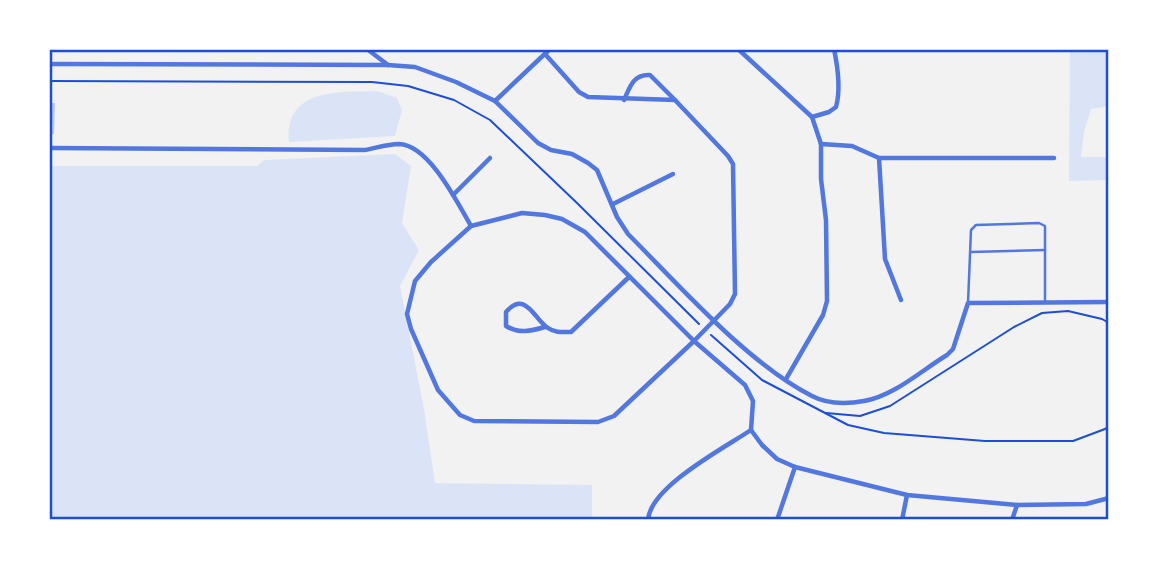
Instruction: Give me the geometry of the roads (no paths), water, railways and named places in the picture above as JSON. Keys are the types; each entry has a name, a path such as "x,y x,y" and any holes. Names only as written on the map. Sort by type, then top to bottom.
{"street":[{"path":"368,49 388,65"},
{"path":"495,101 550,49"},
{"path":"738,49 791,101 812,117 821,144 827,301 823,315 786,379"},
{"path":"812,117 829,112 836,107 839,99 838,67 834,49"},
{"path":"545,54 579,92 588,97 675,100"},
{"path":"49,64 388,65 415,67 456,82 495,101 538,143 551,150 572,154 597,170 617,217 628,234 715,321 768,367 812,396 829,402 852,402 880,397 953,349 968,303 1109,302"},
{"path":"624,100 634,79 642,74 650,75 733,164 735,294 715,321 694,341 614,416 598,422 474,421 460,415 438,390 411,328 407,314 409,298 415,281 431,262 471,226 522,213 562,219 585,232 694,341 745,385 753,401 751,430 762,445 778,459 795,467 907,495 1017,505 1086,503 1109,498"},
{"path":"49,148 365,150 401,144 417,150 429,160 471,226"},
{"path":"821,144 852,146 879,158 1054,158"},
{"path":"453,195 490,158"},
{"path":"879,158 885,259 901,300"},
{"path":"613,204 673,174"},
{"path":"545,327 531,331 515,331 506,326 506,312 511,306 520,304 529,307 545,327 556,332 571,332 629,277"},
{"path":"648,520 656,498 669,485 751,430"},
{"path":"777,520 795,467"},
{"path":"902,520 907,495"},
{"path":"1012,520 1017,505"}],"lane":[{"path":"968,303 971,230 976,225 1039,223 1045,226 1045,302"},
{"path":"971,252 1045,250"}]}
